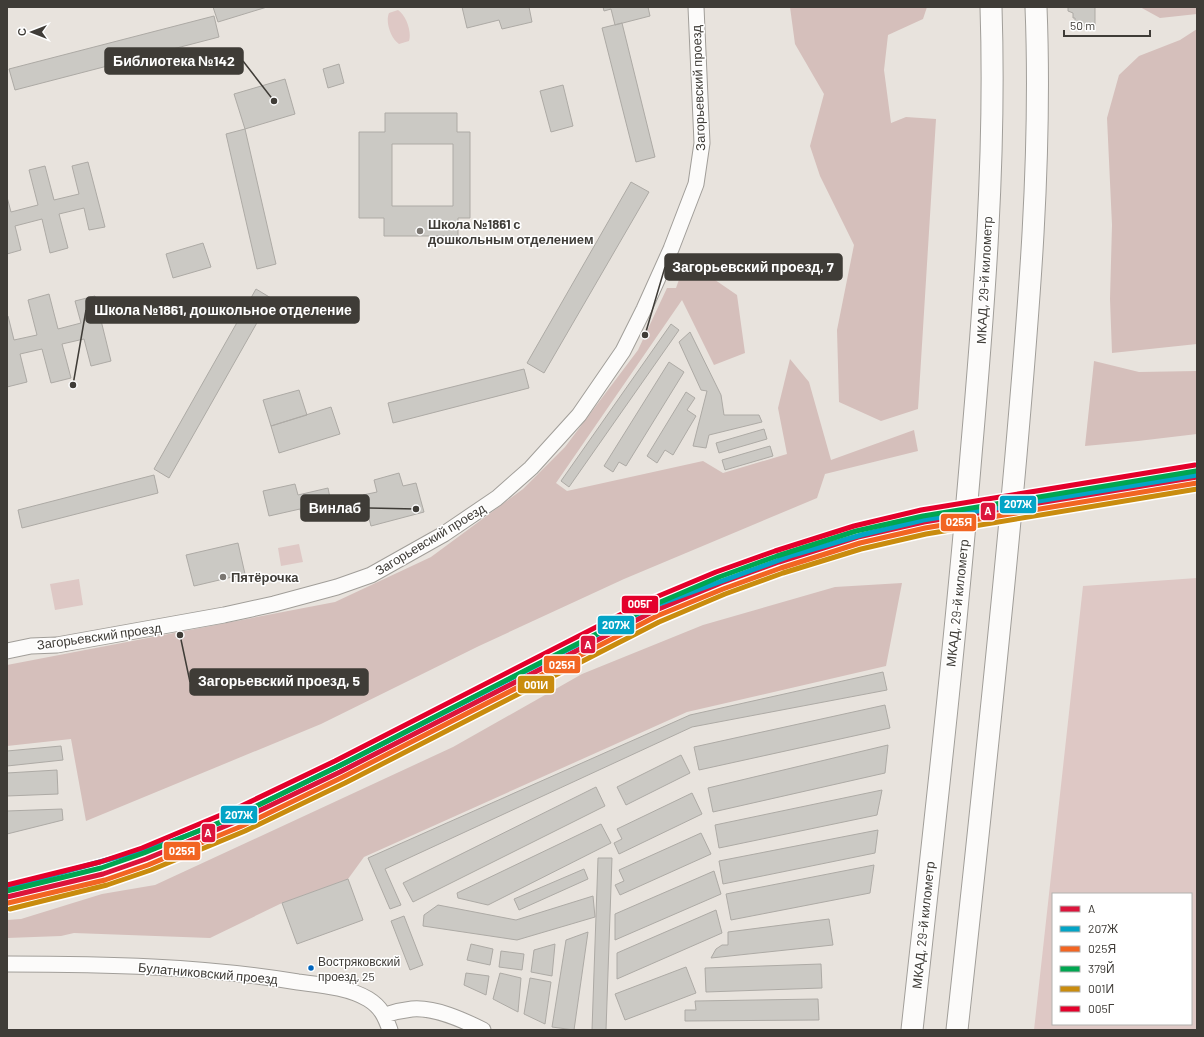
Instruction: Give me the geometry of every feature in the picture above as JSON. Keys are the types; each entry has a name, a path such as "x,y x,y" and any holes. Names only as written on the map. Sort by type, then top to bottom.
{"highway":[{"name":"МКАД, 29-й километр","path":"912,1030 958,595 978,379 988,239 992,94 991,7"},
{"path":"957,1030 1010,531 1023,382 1035,176 1037,95 1036,7"}],"street":[{"name":"Загорьевский проезд","path":"7,651 31,646 57,645 224,615 274,604 337,587 371,575 444,534 497,498 531,468 579,415 623,351 671,249 696,184 702,143 696,7"},
{"name":"Булатниковский проезд","path":"7,964 216,971 330,986 359,994 377,1006 385,1015 390,1030"},
{"path":"385,1015 400,1010 414,1008 427,1009 461,1020 483,1030"}],"shaded area":[{"path":"790,7 927,7 923,19 888,35 884,70 891,123 906,117 936,119 918,409 881,421 839,402 837,330 854,245 820,176 810,146 824,94 795,44"},
{"path":"1140,7 1197,7 1197,14 1160,18"},
{"path":"398,10 404,16 410,33 409,41 399,44 391,34 388,25 389,13"},
{"path":"1197,29 1197,344 1112,353 1110,299 1112,225 1107,118 1119,75 1139,56 1180,40"},
{"path":"686,260 737,295 745,353 714,365 682,300 556,483 567,491 703,461 723,473 787,454 778,408 790,359 809,382 831,460 914,430 918,451 825,474 817,498 624,579 479,646 321,724 86,821 71,739 7,746 7,665 335,602 431,557 523,489 565,447 638,350 667,288 676,288"},
{"path":"1094,361 1139,372 1197,371 1197,434 1085,446"},
{"path":"299,544 303,562 281,566 278,548"},
{"path":"1197,578 1197,1030 1034,1030 1083,586"},
{"path":"79,579 83,605 55,610 50,584"},
{"path":"902,583 886,666 687,712 364,857 348,879 282,903 210,938 74,933 61,936 7,938 7,920 21,919 102,894 155,885 453,747 582,674 703,625 835,587"}],"building":[{"path":"213,7 267,7 218,22"},
{"path":"462,7 529,7 532,22 502,29 499,20 467,28"},
{"path":"603,7 648,7 650,16 615,25 611,9 604,11"},
{"path":"1068,7 1095,7 1095,26 1075,26 1075,18 1073,18 1073,13 1068,11"},
{"path":"214,16 219,37 15,90 9,69"},
{"path":"622,23 655,157 636,162 602,28"},
{"path":"339,64 344,83 328,88 323,69"},
{"path":"285,79 295,114 245,129 234,94"},
{"path":"563,85 573,126 551,132 540,91"},
{"path":"385,113 457,113 457,132 470,132 470,218 458,218 458,236 384,236 384,218 359,218 359,132 385,132","holes":["392,144 453,144 453,206 392,206"]},
{"path":"245,129 276,264 257,269 226,134"},
{"path":"88,162 105,227 89,230 84,208 59,214 68,248 50,253 42,219 15,226 21,250 7,254 7,197 11,212 38,205 29,170 45,166 54,200 79,194 72,166"},
{"path":"631,182 649,192 544,373 527,363"},
{"path":"203,243 211,267 173,278 166,254"},
{"path":"256,289 271,298 169,478 154,469"},
{"path":"49,294 58,329 81,323 75,301 95,296 111,361 91,366 84,339 62,344 71,378 51,383 42,349 20,354 27,382 7,387 7,316 14,340 37,335 28,300"},
{"path":"671,324 679,330 569,487 561,481"},
{"path":"690,332 721,395 724,415 759,415 762,422 709,435 706,448 693,446 707,391 701,390 679,342"},
{"path":"669,362 684,372 626,466 619,462 613,472 604,466"},
{"path":"524,369 529,388 393,423 388,403"},
{"path":"299,390 307,415 271,426 263,400"},
{"path":"686,392 695,398 687,410 696,416 673,455 665,450 657,463 647,456"},
{"path":"331,407 340,434 279,453 271,426"},
{"path":"764,429 767,439 719,453 716,443"},
{"path":"770,446 773,456 725,470 722,460"},
{"path":"399,473 403,486 416,483 424,512 371,526 363,495 377,492 374,480"},
{"path":"154,475 158,493 22,528 18,510"},
{"path":"295,484 298,495 328,488 333,512 302,519 300,509 269,516 263,491"},
{"path":"238,543 245,574 194,586 186,555"},
{"path":"883,672 887,690 692,727 385,869 401,905 390,909 368,858 690,715"},
{"path":"885,705 890,728 699,770 694,747"},
{"path":"888,745 885,773 713,812 708,788"},
{"path":"61,746 63,760 7,766 7,751"},
{"path":"681,755 690,773 626,805 617,787"},
{"path":"57,770 58,794 7,796 7,773"},
{"path":"596,787 605,806 413,902 403,883"},
{"path":"882,790 877,815 719,848 715,825"},
{"path":"692,793 702,814 619,854 614,843 622,839 617,829"},
{"path":"62,809 63,820 7,834 7,811"},
{"path":"601,824 611,843 488,905 458,898 457,893"},
{"path":"878,830 875,853 723,884 719,861"},
{"path":"701,833 711,854 620,895 615,885 624,881 619,870"},
{"path":"598,858 612,858 606,1030 592,1030"},
{"path":"874,865 870,893 731,920 726,894"},
{"path":"584,869 588,879 519,910 514,899"},
{"path":"714,871 721,894 615,940 615,914"},
{"path":"348,879 363,920 297,944 282,903"},
{"path":"593,896 595,917 517,940 423,926 424,915 438,905 516,920"},
{"path":"716,910 722,933 617,979 617,953"},
{"path":"404,916 423,965 410,970 391,921"},
{"path":"829,919 833,945 711,958 716,949 722,945 728,945 728,932"},
{"path":"588,932 574,1030 552,1027 566,940"},
{"path":"471,944 493,949 490,965 467,960"},
{"path":"555,944 552,976 531,972 534,950"},
{"path":"501,951 524,954 522,970 499,967"},
{"path":"821,964 822,988 706,992 705,968"},
{"path":"686,967 696,993 625,1020 615,994"},
{"path":"466,973 489,976 486,995 464,985"},
{"path":"500,973 521,978 518,1012 493,999"},
{"path":"530,978 551,982 545,1024 524,1014"},
{"path":"818,999 819,1020 685,1021 685,1010 696,1010 695,1001"}],"transit line":[{"name":"005Г","path":"7,885 100,862 142,848 235,809 335,761 649,600 716,572 775,551 854,526 921,510 1195,465"},
{"name":"379Й","path":"7,891 101,868 144,853 238,815 337,767 651,606 719,577 777,556 856,531 923,516 1196,471"},
{"name":"207Ж","path":"9,887 165,844 232,818 347,762 651,607 793,555 861,535 923,520 1197,475"},
{"name":"A","path":"7,897 103,874 146,859 240,820 340,772 654,611 721,583 779,562 858,537 924,522 1197,477"},
{"name":"025Я","path":"8,903 105,880 148,865 242,826 343,777 657,616 723,589 781,568 860,543 925,528 1197,483"},
{"name":"001И","path":"10,909 107,885 151,870 245,831 345,783 659,622 725,594 783,573 861,549 926,534 1197,489"}],"place":[{"name":"Библиотека №142","path":"274,101"},
{"name":"Школа №1861 с дошкольным отделением","path":"420,231"},
{"name":"Загорьевский проезд, 7","path":"645,335"},
{"name":"Школа №1861, дошкольное отделение","path":"73,385"},
{"name":"Винлаб","path":"416,509"},
{"name":"Пятёрочка","path":"223,577"},
{"name":"Загорьевский проезд, 5","path":"180,635"},
{"name":"Востряковский проезд, 25","path":"311,968"}]}
